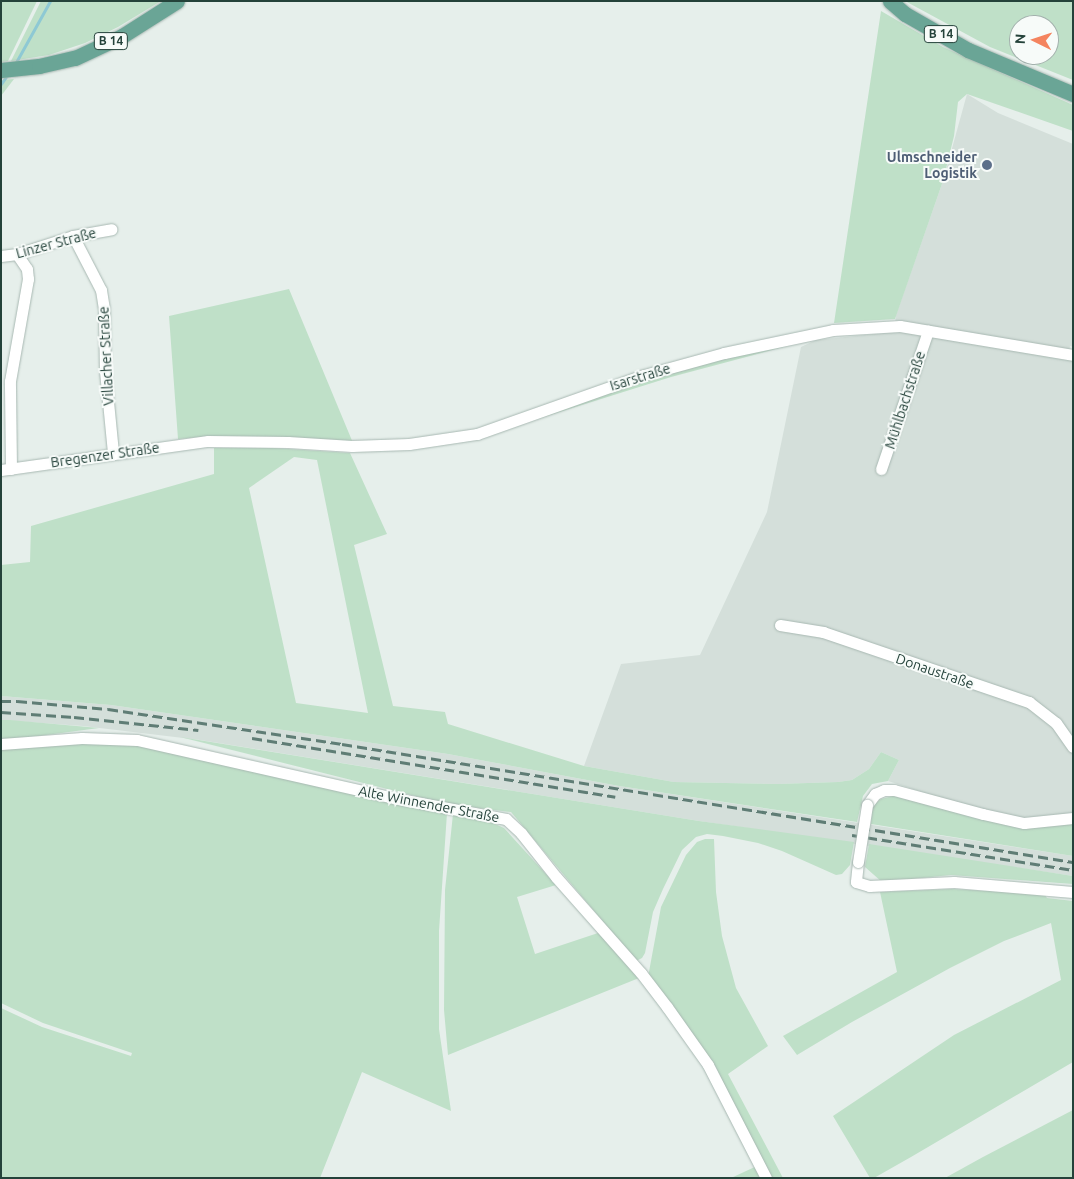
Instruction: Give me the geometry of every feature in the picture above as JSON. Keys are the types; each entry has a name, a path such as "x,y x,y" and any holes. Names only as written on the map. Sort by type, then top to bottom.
{"main road":[{"name":"B 14","path":"1,70 61,62 82,55 122,36 177,1"},
{"name":"B 14","path":"890,1 906,14 968,50 1073,94"}],"street":[{"name":"Linzer Straße","path":"1,256 16,254 73,236 111,229"},
{"name":"Villacher Straße","path":"73,236 101,290 104,309 105,371 113,453"},
{"path":"6,469 10,382 28,279 27,270 16,254"},
{"name":"Isarstraße","path":"208,441 352,446 409,444 477,434 635,378 724,353 821,332 873,326 900,326 1073,355"},
{"name":"Mühlbachstraße","path":"882,469 928,331"},
{"name":"Bregenzer Straße","path":"6,469 208,441"},
{"name":"Donaustraße","path":"780,625 823,632 1029,702 1056,723 1073,748"},
{"name":"Alte Winnender Straße","path":"1,744 82,738 137,740 394,798 506,819 521,833 556,877 641,973 666,1006 708,1065 766,1178"},
{"path":"1073,818 1024,823 894,790 884,790 875,794 867,805 856,882 869,886 954,882 1073,892"}],"shaded area":[{"path":"967,94 998,113 1073,144 1073,347 1070,346 1068,358 1073,360 1073,813 1020,818 956,803 888,781 899,760 881,752 869,769 852,780 838,782 778,784 674,782 584,766 621,664 700,655 767,512 801,347 816,340 894,332 896,315 943,181"},
{"path":"1,696 111,705 448,754 619,786 1073,856 1073,876 699,821 200,740 83,726 1,720"}],"green space":[{"path":"1,1 37,1 8,61 1,62"},
{"path":"41,1 161,1 118,27 85,43 49,55 11,61"},
{"path":"905,1 1073,1 1073,80 1035,65 1059,65 1059,15 1009,15 1009,55 990,47"},
{"path":"881,11 943,47 1073,105 1073,131 967,94 958,102 954,136 943,181 895,319 834,323"},
{"path":"14,79 1,96 1,80"},
{"path":"289,289 353,443 213,436 178,439 169,316"},
{"path":"802,342 671,377 477,438 458,440 671,372 722,358"},
{"path":"214,448 273,448 350,453 387,534 354,545 393,706 445,712 448,724 584,766 674,782 778,784 838,782 852,780 869,769 881,752 899,760 888,781 872,784 863,796 857,822 619,786 448,754 111,705 1,696 1,565 30,562 31,526 214,474","holes":["294,457 317,460 368,713 296,703 249,488"]},
{"path":"1,720 10,720 99,728 1,741"},
{"path":"180,737 699,821 854,842 850,865 842,874 836,875 782,851 758,843 707,834 696,837 682,850 663,889 653,912 645,953 642,958 636,961 511,812 447,804"},
{"path":"81,741 136,744 447,813 439,931 439,1029 451,1111 362,1072 320,1178 1,1178 1,1008 42,1027 131,1056 132,1053 43,1023 1,1003 1,748"},
{"path":"893,796 1024,829 1073,822 1073,856 871,824 872,809 875,804 881,799"},
{"path":"453,814 484,819 504,828 556,885 517,897 535,954 601,932 639,978 448,1055 444,1010 445,890"},
{"path":"705,839 714,839 716,892 722,936 736,988 768,1046 728,1074 783,1178 772,1178 720,1081 648,977 661,907 686,855 697,842"},
{"path":"869,844 1073,876 1073,884 951,875 882,882 865,867"},
{"path":"952,889 1044,894 1047,898 1073,901 1073,1062 911,1157 874,1178 870,1178 833,1116 954,1035 1061,980 1051,923 1004,941 950,968 797,1055 783,1036 897,972 880,892"},
{"path":"1073,1110 1073,1178 945,1178 983,1157"},
{"path":"759,1165 766,1178 731,1178"}],"waterway":[{"path":"15,64 50,1"},
{"path":"1,84 7,75"}],"railway":[{"path":"1,701 108,709 342,744 1073,862"},
{"path":"1,712 74,717 198,730"},
{"path":"252,738 615,797"},
{"path":"852,835 1073,870"}],"place":[{"name":"Ulmschneider Logistik","path":"987,165"}]}
